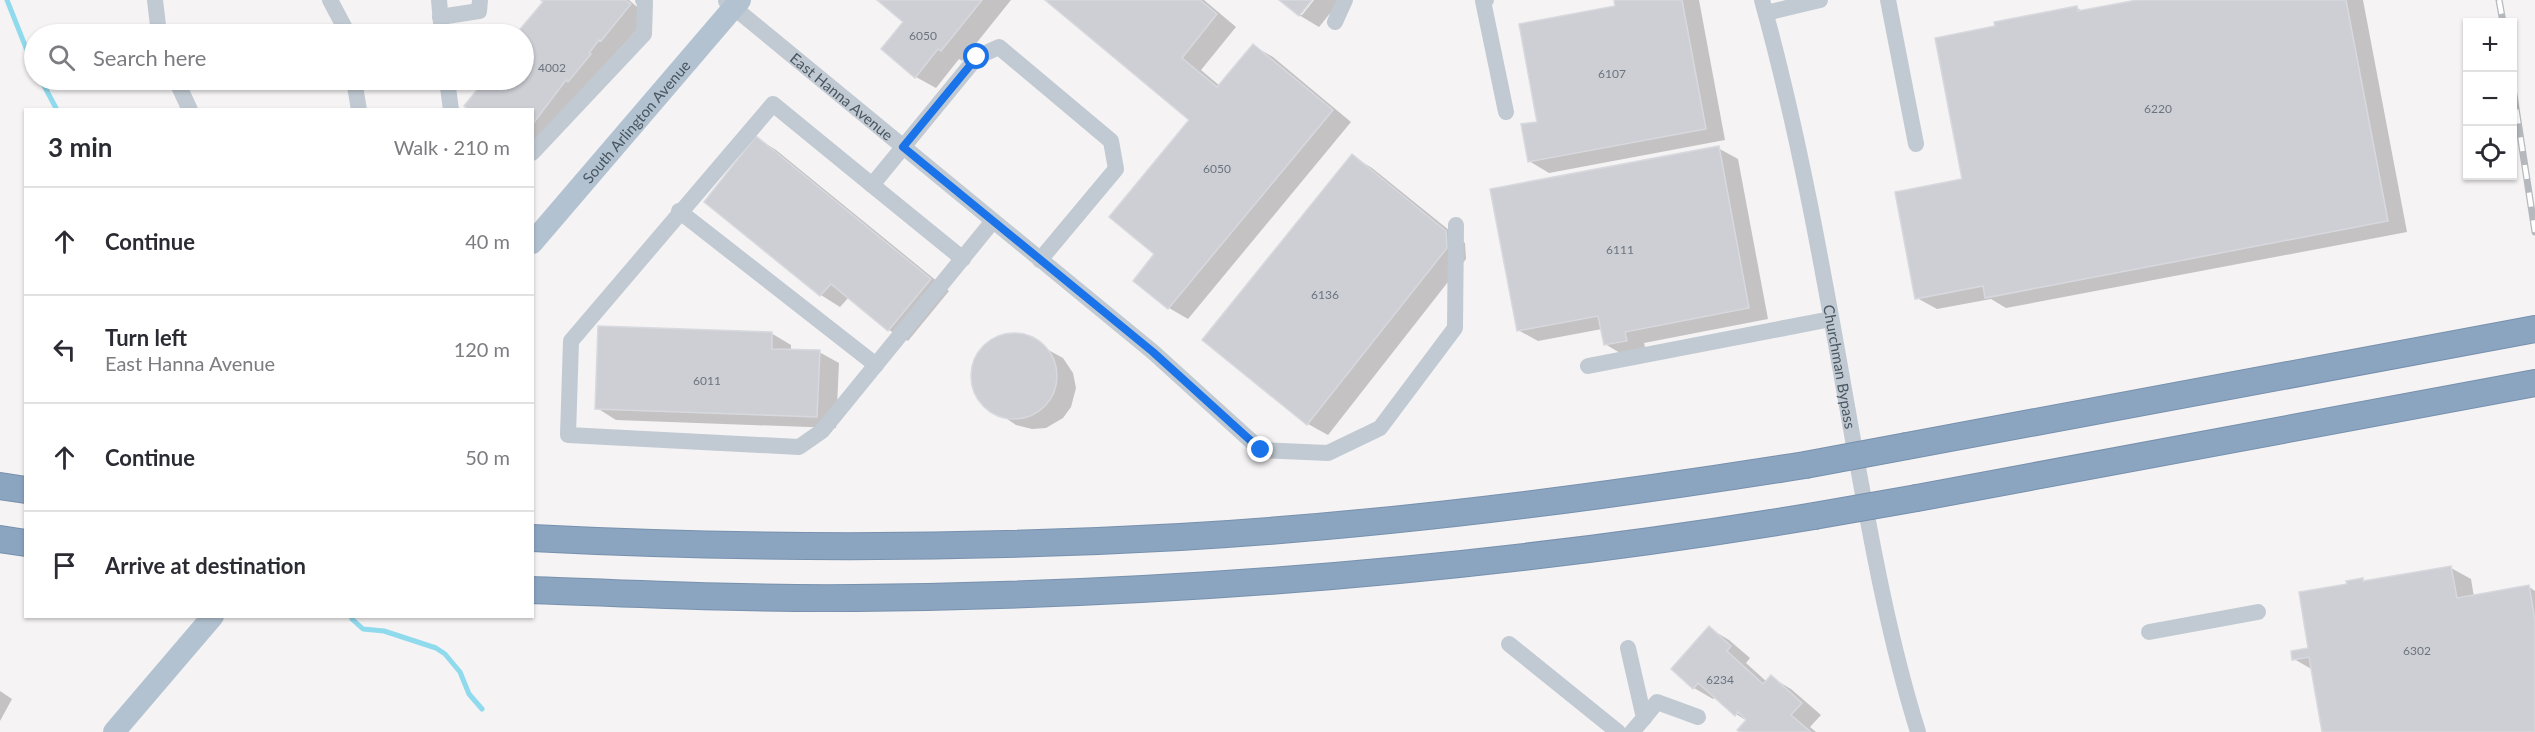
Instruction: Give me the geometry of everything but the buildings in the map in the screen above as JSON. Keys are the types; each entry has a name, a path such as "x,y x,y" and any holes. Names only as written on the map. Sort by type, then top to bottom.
{"highway":[{"path":"534,538 769,546 970,544 1181,537 1413,517 1585,497 1805,465 2535,329"},
{"path":"534,590 853,598 1074,593 1186,588 1512,559 1610,547 1814,516 2535,383"},
{"path":"0,486 24,490"},
{"path":"0,539 24,543"}],"main road":[{"name":"South Arlington Avenue","path":"534,241 733,2"},
{"path":"114,732 209,621"}],"street":[{"path":"155,0 158,24"},
{"path":"330,0 343,24"},
{"path":"441,24 439,8 479,11 480,0"},
{"path":"534,151 644,34 645,2 643,0"},
{"path":"1335,22 1345,0"},
{"path":"1486,0 1483,1 1506,111"},
{"path":"1764,7 1820,0"},
{"path":"1888,0 1916,144"},
{"name":"East Hanna Avenue","path":"733,2 903,147 1153,352 1261,450 1328,453 1380,428 1455,328 1456,225"},
{"name":"Churchman Bypass","path":"1764,7 1784,80 1876,565 1895,651 1918,732"},
{"path":"872,185 977,57 999,47 1111,141 1116,169 1040,260"},
{"path":"181,90 189,108"},
{"path":"356,90 359,108"},
{"path":"448,90 451,108"},
{"path":"963,259 773,104 679,211 571,341 568,435 799,447 822,431 963,259 993,221"},
{"path":"679,211 876,365"},
{"path":"1588,366 1830,318"},
{"path":"2149,632 2258,612"},
{"path":"1509,644 1617,732"},
{"path":"1628,648 1644,718"},
{"path":"1632,732 1657,702 1698,717"}],"waterway":[{"path":"7,0 24,43"},
{"path":"46,90 56,108"},
{"path":"352,619 363,629 384,631 436,648 445,654 460,672 469,694 482,709"}],"railway":[{"path":"2499,0 2502,18"},
{"path":"2517,115 2535,232"}],"route":[{"path":"977,57 903,147 1153,352 1261,450"}]}
